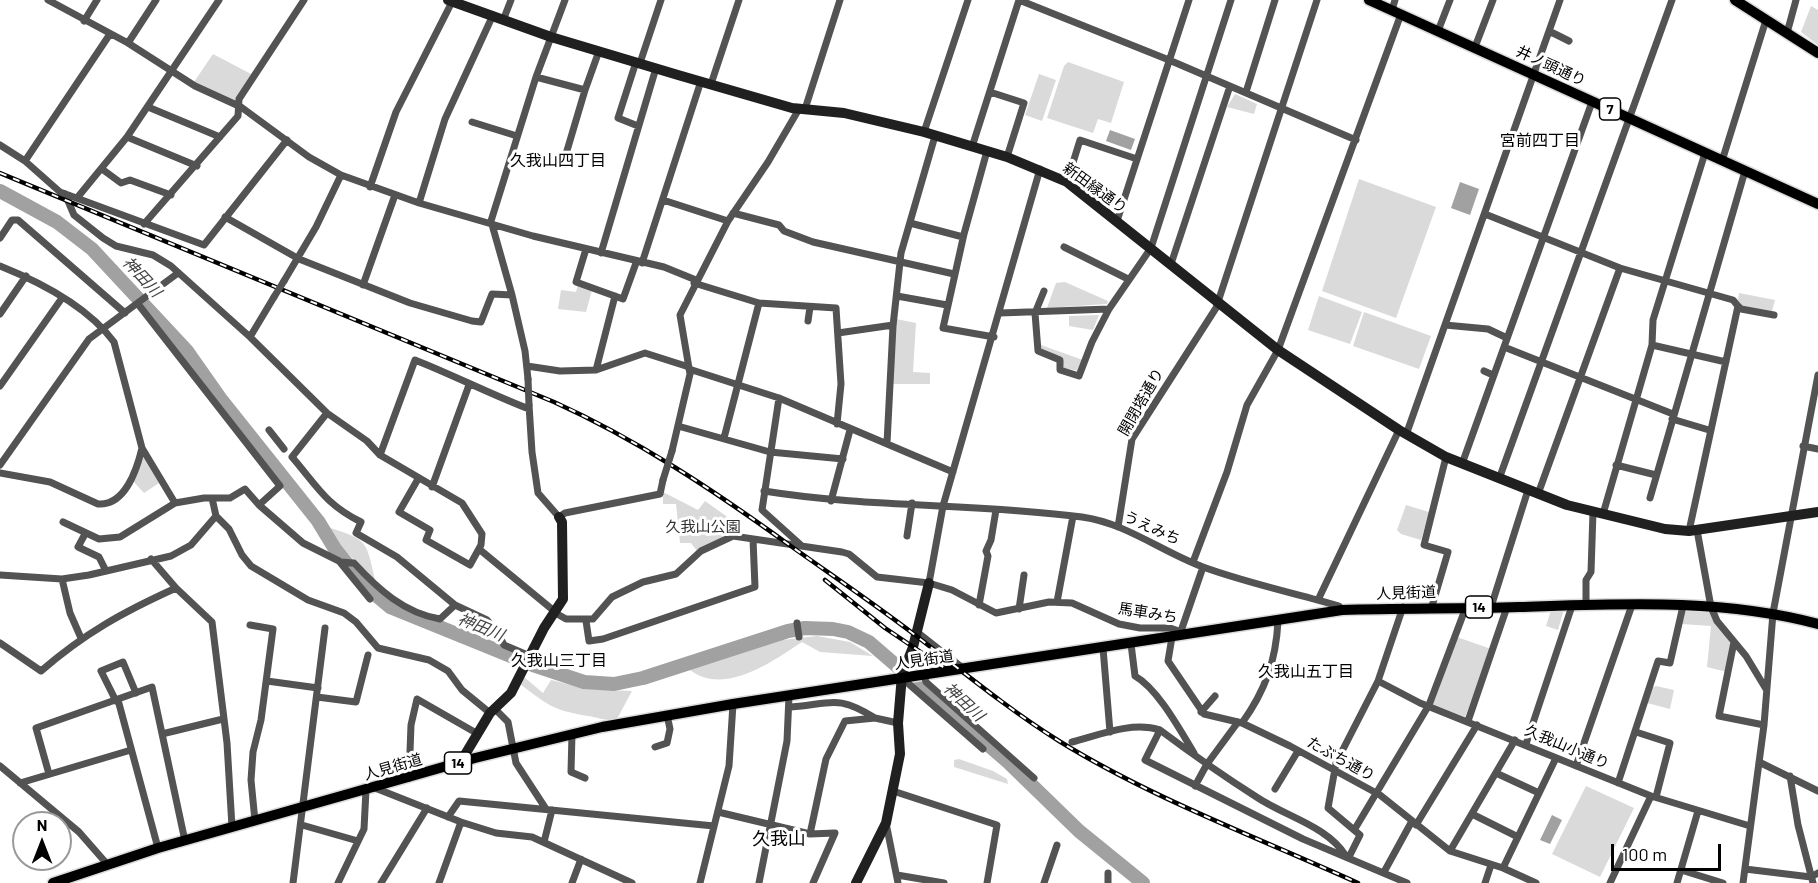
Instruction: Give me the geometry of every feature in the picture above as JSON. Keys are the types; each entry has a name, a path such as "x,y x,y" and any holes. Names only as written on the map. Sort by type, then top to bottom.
{"main road":[{"name":"井ノ頭通り","path":"1369,0 1396,8 1438,31 1818,204"},
{"path":"1734,0 1818,53"},
{"name":"人見街道","path":"53,883 158,848 512,749 572,734 733,704 790,702 904,670 921,676 1342,610 1432,606 1683,606 1773,614 1818,624"}],"street":[{"path":"49,0 128,43 172,72 237,106 341,175 370,187 492,224 639,262 759,303 836,308 841,384 837,423"},
{"path":"84,21 97,0"},
{"path":"128,43 156,0"},
{"path":"77,198 127,137 219,0"},
{"path":"144,224 238,116 237,106 263,60 303,0"},
{"path":"370,187 396,112 451,0"},
{"name":"新田縁通り","path":"451,0 551,37 638,63 802,109 844,113 930,134 1040,169 1067,182 1274,346 1403,432 1446,457 1533,492 1644,525 1693,531 1818,512"},
{"path":"419,203 445,119 498,16 511,0"},
{"path":"460,763 492,711 511,693 563,599 562,522 538,493 532,452 527,366 512,295 492,224 536,77 566,0"},
{"path":"638,126 618,118 661,0"},
{"path":"586,249 576,282 623,299 739,0"},
{"path":"559,517 565,513 660,494 678,426 689,368 679,318 695,281 728,220 802,109 840,0"},
{"path":"887,443 893,325 900,263 930,134 968,0"},
{"path":"1117,221 1189,0"},
{"path":"1044,291 1035,313 1038,351 1060,360 1060,370 1079,376 1092,342 1109,309 1151,248 1231,0"},
{"path":"1246,92 1275,0"},
{"name":"開閉塔通り","path":"1118,527 1132,439 1218,301 1317,0"},
{"path":"1438,31 1450,0"},
{"path":"1475,47 1493,0"},
{"path":"1318,600 1403,432 1445,325 1560,0"},
{"path":"1499,478 1583,252 1672,0"},
{"path":"1787,33 1796,0"},
{"path":"972,147 1023,1 1246,92 1356,140"},
{"path":"1193,562 1227,472 1247,405 1274,346 1356,140 1396,8"},
{"path":"1722,161 1766,20"},
{"path":"1549,32 1569,41"},
{"path":"26,161 110,34"},
{"path":"566,154 599,51"},
{"path":"601,253 656,68"},
{"path":"536,77 585,90"},
{"path":"1171,264 1230,86"},
{"path":"990,92 1024,103 1006,157"},
{"path":"1462,464 1592,102"},
{"path":"148,107 220,137"},
{"path":"472,122 517,136"},
{"path":"127,137 196,166"},
{"path":"0,145 26,161 60,192 204,245 287,140"},
{"path":"1067,182 1080,140 1137,159"},
{"path":"987,151 963,237 943,327 994,337"},
{"path":"1587,605 1587,580 1591,572 1598,513 1626,439 1652,345 1653,320 1705,153"},
{"path":"102,169 121,183 130,180 171,195"},
{"path":"856,883 886,823 900,754 898,723 904,670 917,632 929,583 943,506 994,337 1040,169"},
{"path":"1650,498 1745,171"},
{"path":"250,337 299,259 341,175"},
{"path":"65,194 74,215 103,238 116,246 153,255 178,273 250,337 327,413 367,441 380,455 462,503 482,534 479,549 470,565 426,540 430,530 399,512 418,479"},
{"path":"363,285 382,239 395,195"},
{"path":"663,200 728,220"},
{"path":"733,213 778,225 784,231 813,242 954,274"},
{"path":"1485,214 1620,268 1733,300 1738,306 1774,315"},
{"path":"225,217 299,259 410,303 481,322 492,294 512,295"},
{"path":"0,238 12,219 18,219 125,313"},
{"path":"910,223 963,237"},
{"path":"1064,247 1128,279"},
{"path":"0,266 26,276 62,298 103,328 114,342 142,448 174,504"},
{"path":"1491,607 1620,268"},
{"path":"0,465 78,351 103,328 178,273"},
{"path":"0,314 26,276"},
{"path":"596,370 615,296"},
{"path":"897,296 947,305"},
{"path":"0,386 62,298"},
{"path":"140,302 280,486 259,505"},
{"path":"724,438 759,303"},
{"path":"1738,306 1709,430 1693,531 1711,608 1717,621 1746,657 1766,689"},
{"path":"808,321 810,307"},
{"path":"1000,314 1109,309"},
{"path":"838,333 893,325"},
{"path":"1445,325 1488,329 1507,338"},
{"path":"1652,345 1726,362"},
{"path":"1504,347 1636,399 1672,417 1709,430"},
{"path":"527,366 560,371 596,370 645,353 779,398 953,472"},
{"path":"380,455 415,360 450,374 469,386 529,407"},
{"path":"1484,371 1493,375"},
{"path":"1743,883 1760,762 1773,614 1818,375"},
{"path":"432,487 469,386"},
{"path":"779,398 762,510 803,548"},
{"path":"327,413 292,457 337,510 361,522 356,533 396,557 455,605 487,620 504,645 528,659"},
{"path":"678,426 770,452 843,459"},
{"path":"268,430 284,449"},
{"path":"831,501 850,430"},
{"path":"1803,446 1818,449"},
{"path":"0,473 50,482 98,504 106,505 117,498 130,481 142,448"},
{"path":"1432,606 1448,552 1424,545 1446,457"},
{"path":"1616,465 1656,475"},
{"path":"63,522 99,539 120,537 174,504 212,498 230,498 245,489 259,505 303,543 344,563 354,563 374,585 396,601 428,617 440,619 455,605"},
{"name":"うえみち","path":"764,491 831,501 912,502 1073,516 1118,527 1203,567 1339,606 1342,610"},
{"path":"212,498 216,516 229,529 242,555 251,566 308,600 344,614 356,622 378,648 429,660 448,671 462,690 508,722 516,763 549,810 544,842"},
{"path":"907,536 912,502"},
{"path":"979,605 988,556 986,551 991,540 996,510"},
{"path":"0,575 62,579 180,553 216,516"},
{"path":"479,549 554,612 566,619 593,620 612,597 643,582 676,574 701,551 733,536 803,548 828,549 849,555 869,572 883,579 929,583 952,590 996,613 1057,602 1073,516"},
{"path":"85,534 78,547 99,557 106,570"},
{"path":"586,621 589,641 603,639 755,587 753,539"},
{"path":"151,559 176,588 212,622 232,827"},
{"path":"344,563 370,599"},
{"path":"1203,567 1180,634 1168,661 1201,712 1215,696"},
{"path":"1019,609 1024,575"},
{"path":"62,579 70,613 81,638"},
{"path":"0,643 41,671 81,638 110,619 176,588"},
{"name":"馬車みち","path":"1057,602 1072,603 1119,624 1180,634"},
{"path":"1576,766 1632,605"},
{"path":"1526,744 1572,606"},
{"path":"1618,783 1658,661 1671,663 1683,606"},
{"path":"1356,827 1429,705 1466,607"},
{"path":"1468,721 1507,607"},
{"path":"1348,856 1360,835 1328,808 1336,763 1378,681 1403,608"},
{"path":"1195,786 1268,680 1277,640 1278,621"},
{"path":"797,623 799,637"},
{"path":"250,625 273,629 267,681 253,752 251,780 255,821"},
{"path":"293,883 325,628"},
{"path":"917,632 964,669"},
{"path":"1734,642 1719,716 1764,725"},
{"path":"1131,644 1135,676 1144,681 1156,696 1195,755"},
{"path":"1103,648 1110,732"},
{"path":"317,697 356,702 368,655"},
{"path":"136,693 123,662 101,671 117,701 158,848"},
{"path":"904,670 983,749"},
{"path":"921,676 1034,778"},
{"path":"267,681 318,688"},
{"name":"久我山小通り","path":"1378,681 1429,705 1618,783 1698,811 1750,826"},
{"path":"49,774 36,728 152,687 185,841"},
{"path":"409,778 411,725 417,699 478,734"},
{"path":"759,883 790,702 831,701 854,705 874,718"},
{"path":"700,883 729,766 733,704"},
{"name":"たぶち通り","path":"1201,712 1210,717 1240,723 1298,751 1375,793 1450,851 1503,868 1536,883"},
{"path":"655,747 667,743 670,729 668,715"},
{"path":"810,834 826,759 845,722 874,718 898,723"},
{"path":"162,734 223,719"},
{"path":"1384,872 1477,725"},
{"path":"1072,742 1110,732 1151,727 1160,730 1281,812 1315,827 1348,856"},
{"path":"1160,730 1145,760 1303,839 1348,856 1407,883"},
{"path":"1610,883 1654,796 1670,743 1636,732"},
{"path":"572,734 571,772 585,778"},
{"path":"1450,851 1515,740"},
{"path":"20,783 131,750"},
{"path":"1275,789 1298,751"},
{"path":"1503,868 1556,758"},
{"path":"1760,762 1817,790"},
{"path":"0,766 79,832 107,864"},
{"path":"1496,773 1539,793"},
{"path":"1745,869 1814,878 1790,776"},
{"path":"338,883 364,829 371,789 496,833 526,835 632,883"},
{"path":"893,791 997,825 987,883"},
{"path":"448,817 459,801 714,826"},
{"path":"381,883 427,808"},
{"path":"1677,883 1698,811"},
{"path":"718,812 810,834 835,833 813,883"},
{"path":"1472,814 1518,837"},
{"path":"439,883 460,822"},
{"path":"886,823 897,879 944,883"},
{"path":"302,825 358,841"},
{"path":"1044,883 1057,845"},
{"path":"572,883 581,859"},
{"path":"1485,883 1491,865"},
{"path":"1681,870 1723,883"},
{"path":"1108,873 1108,883"}],"green space":[{"path":"1811,6 1818,10 1818,45 1801,32"},
{"path":"213,54 251,74 234,102 194,82"},
{"path":"1068,62 1124,82 1111,123 1098,119 1093,133 1047,118 1064,66"},
{"path":"1039,74 1056,80 1042,121 1025,115"},
{"path":"1235,94 1257,104 1254,114 1227,107"},
{"path":"1359,179 1436,207 1396,318 1322,291"},
{"path":"1065,282 1108,301 1107,304 1047,308 1056,283"},
{"path":"578,284 592,290 586,312 558,309 561,290 576,292"},
{"path":"1739,293 1775,300 1772,311 1742,306 1738,300"},
{"path":"1319,296 1362,312 1350,344 1308,330"},
{"path":"1364,312 1431,336 1419,369 1353,346"},
{"path":"1099,315 1093,330 1069,326 1069,316"},
{"path":"896,319 916,323 913,372 930,373 930,384 892,384"},
{"path":"1041,345 1083,360 1079,371 1064,368 1062,357 1042,350"},
{"path":"141,458 144,458 159,483 144,493 133,481"},
{"name":"久我山公園","path":"663,492 698,510 705,501 733,521 727,536 697,551 691,543 680,543 676,504 663,504"},
{"path":"1406,505 1429,512 1421,540 1401,534 1397,530"},
{"path":"330,528 353,536 365,545 376,583 337,542"},
{"path":"1564,609 1558,630 1546,626 1551,610"},
{"path":"1685,611 1709,612 1716,625 1732,643 1727,672 1707,667 1711,626 1682,624"},
{"path":"817,636 850,642 873,656 820,652 802,642 762,667 732,678 703,677 690,670 782,640"},
{"path":"1457,637 1491,649 1465,717 1434,705 1432,702"},
{"path":"524,677 543,693 551,680 588,689 632,691 617,719 605,719 551,706 520,684"},
{"path":"1656,686 1674,690 1670,709 1647,703 1651,688"},
{"path":"959,759 993,771 1007,779 1008,784 954,767 954,760"},
{"path":"1586,786 1634,808 1600,877 1552,854"}],"shaded area":[{"path":"1110,130 1135,139 1131,150 1106,141"},
{"path":"1460,182 1479,189 1470,215 1451,208"},
{"path":"1552,815 1562,820 1550,844 1540,840"}],"waterway":[{"name":"神田川","path":"0,191 57,222 92,249 187,351 220,398 318,521 335,549 365,586 390,607 533,665 584,682 614,684 643,678 788,631 805,628 848,632 869,642 1008,762 1079,831 1143,883"}],"railway":[{"path":"0,173 554,402 585,417 645,449 703,485 899,623 1003,703 1059,741 1094,762 1168,799 1358,883"},
{"path":"825,580 885,628 946,669"}],"district":[{"name":"宮前四丁目","path":"1540,141"},
{"name":"久我山四丁目","path":"558,161"},
{"name":"久我山三丁目","path":"559,661"},
{"name":"久我山五丁目","path":"1306,672"},
{"name":"久我山","path":"779,839"}]}
